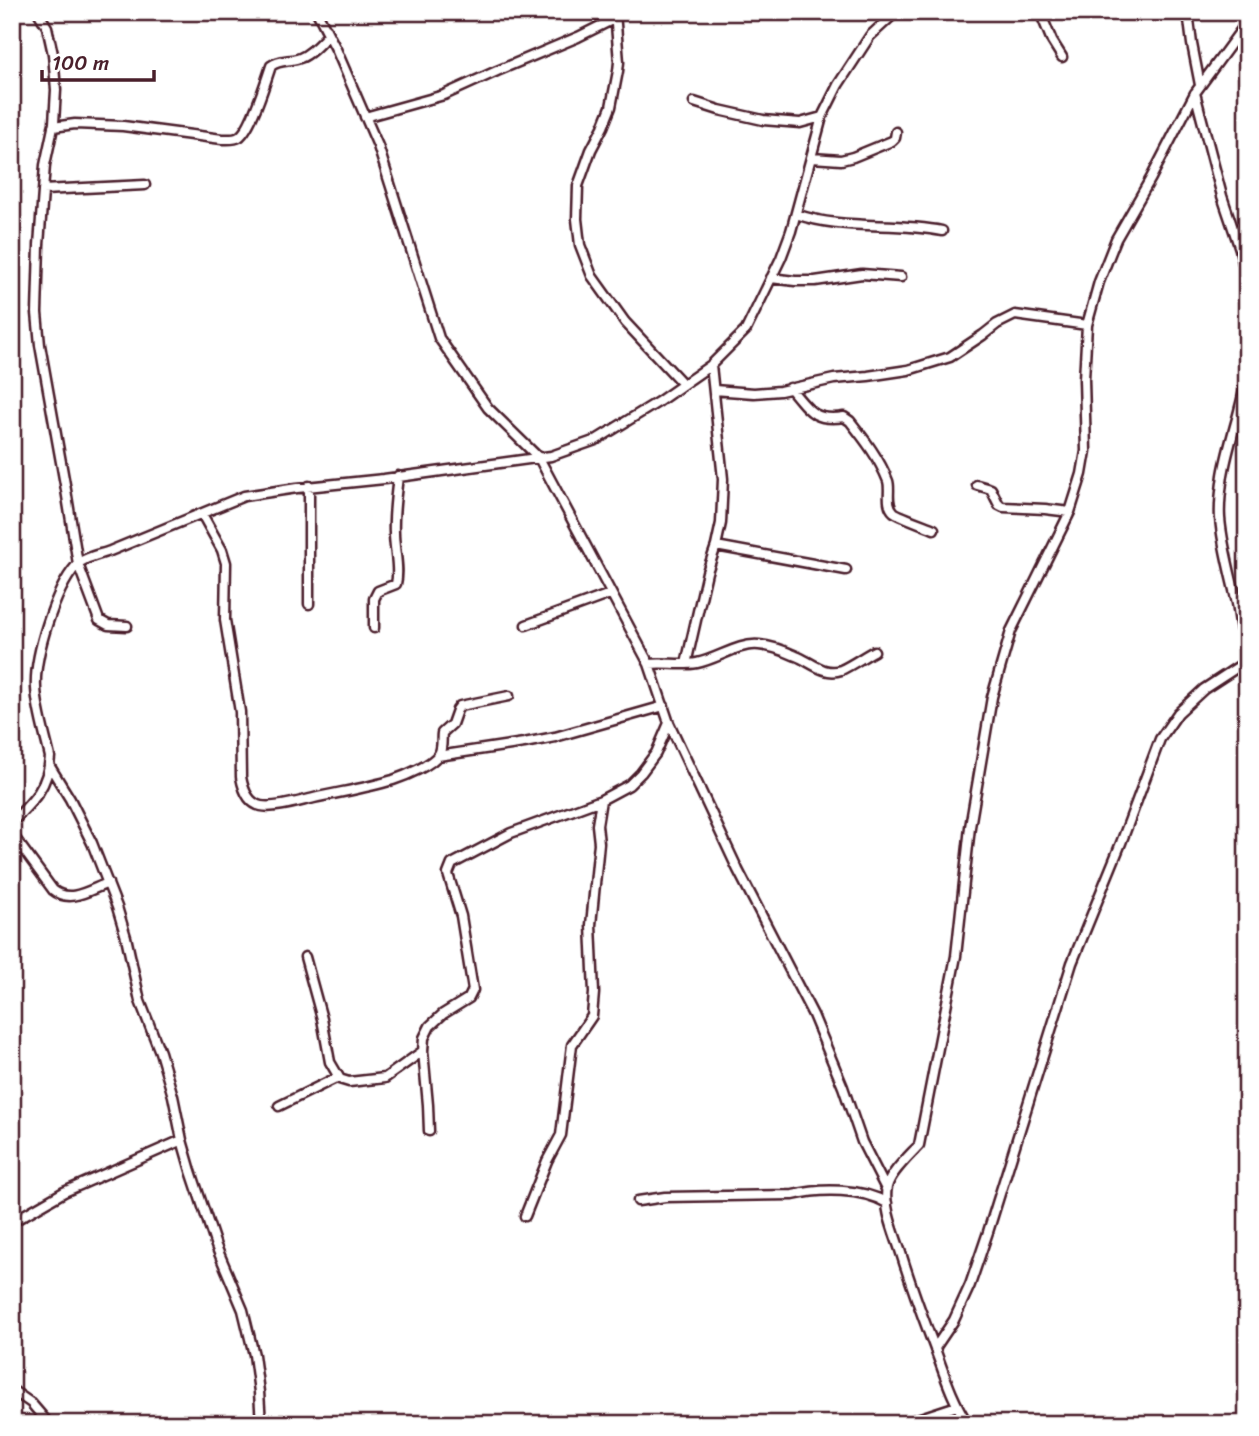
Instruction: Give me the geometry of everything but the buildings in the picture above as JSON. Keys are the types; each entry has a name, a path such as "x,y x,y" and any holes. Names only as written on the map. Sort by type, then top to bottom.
{"street":[{"path":"38,12 47,27 53,54 56,90 53,127 45,165 37,272 40,345 78,564 99,620 108,625 127,626"},
{"path":"317,12 336,48 378,146 439,338 488,408 539,458 649,664 670,723 738,870 813,1015 862,1142 886,1189 889,1217 911,1284 946,1381 967,1422"},
{"path":"12,822 44,785 50,757 36,687 38,657 57,597 78,564 244,496 551,456 596,440 658,402 711,365 746,330 781,258 796,214 822,117 838,85 870,36 896,12"},
{"path":"1040,12 1062,57"},
{"path":"1188,12 1198,89 1222,196 1240,249 1247,281"},
{"path":"365,117 444,95 578,37 615,15 619,62 613,96 603,127 578,186 580,246 592,276 625,322 683,384"},
{"path":"886,1189 902,1164 919,1145 956,956 970,827 992,697 1011,631 1070,512 1082,474 1086,451 1084,379 1087,326 1099,282 1116,239 1198,89 1247,22"},
{"path":"53,127 75,124 123,126 222,139 238,138 244,133 253,115 271,65 277,61 304,56 328,35"},
{"path":"694,102 763,120 800,123 822,117"},
{"path":"812,158 853,158 892,141 896,132"},
{"path":"43,190 145,185"},
{"path":"796,214 829,223 919,226 942,231"},
{"path":"771,278 815,281 862,274 901,277"},
{"path":"713,390 754,393 908,370 950,357 1014,315 1087,326"},
{"path":"685,664 721,523 723,479 711,365"},
{"path":"1247,374 1245,397 1232,432 1220,499 1220,519 1243,612 1241,637 1247,651"},
{"path":"790,388 813,415 831,419 844,417 850,421 878,459 889,485 888,496 895,513 934,529"},
{"path":"374,628 374,598 378,592 396,584 399,574 395,559 394,534 398,477"},
{"path":"977,485 991,489 999,505 1003,507 1070,512"},
{"path":"309,486 309,604"},
{"path":"202,514 222,550 226,563 225,620 240,712 241,777 251,801 261,806 364,788 413,772 438,756 555,737 664,706"},
{"path":"716,546 846,570"},
{"path":"526,625 610,594"},
{"path":"649,664 695,664 739,648 759,645 798,656 817,668 831,671 839,670 874,651"},
{"path":"934,1348 954,1320 970,1285 1072,962 1160,739 1178,713 1204,689 1247,661"},
{"path":"438,756 442,733 452,724 460,706 509,696"},
{"path":"429,1130 424,1038 430,1026 443,1014 469,998 473,990 461,916 448,874 452,864 511,833 601,800 629,785 656,753 670,723"},
{"path":"49,765 92,843 126,937 140,1001 160,1052 182,1140 216,1246 243,1310 254,1355 261,1424"},
{"path":"524,1216 561,1135 572,1045 593,1016 591,925 601,800"},
{"path":"12,834 52,890 60,896 70,898 108,883"},
{"path":"305,957 322,1019 330,1062 340,1079"},
{"path":"279,1106 336,1078 349,1082 385,1078 423,1051"},
{"path":"12,1222 64,1192 182,1140"},
{"path":"638,1201 665,1197 793,1195 822,1190 875,1196 887,1203"},
{"path":"12,1390 31,1403 49,1424"},
{"path":"902,1424 957,1406"}]}
